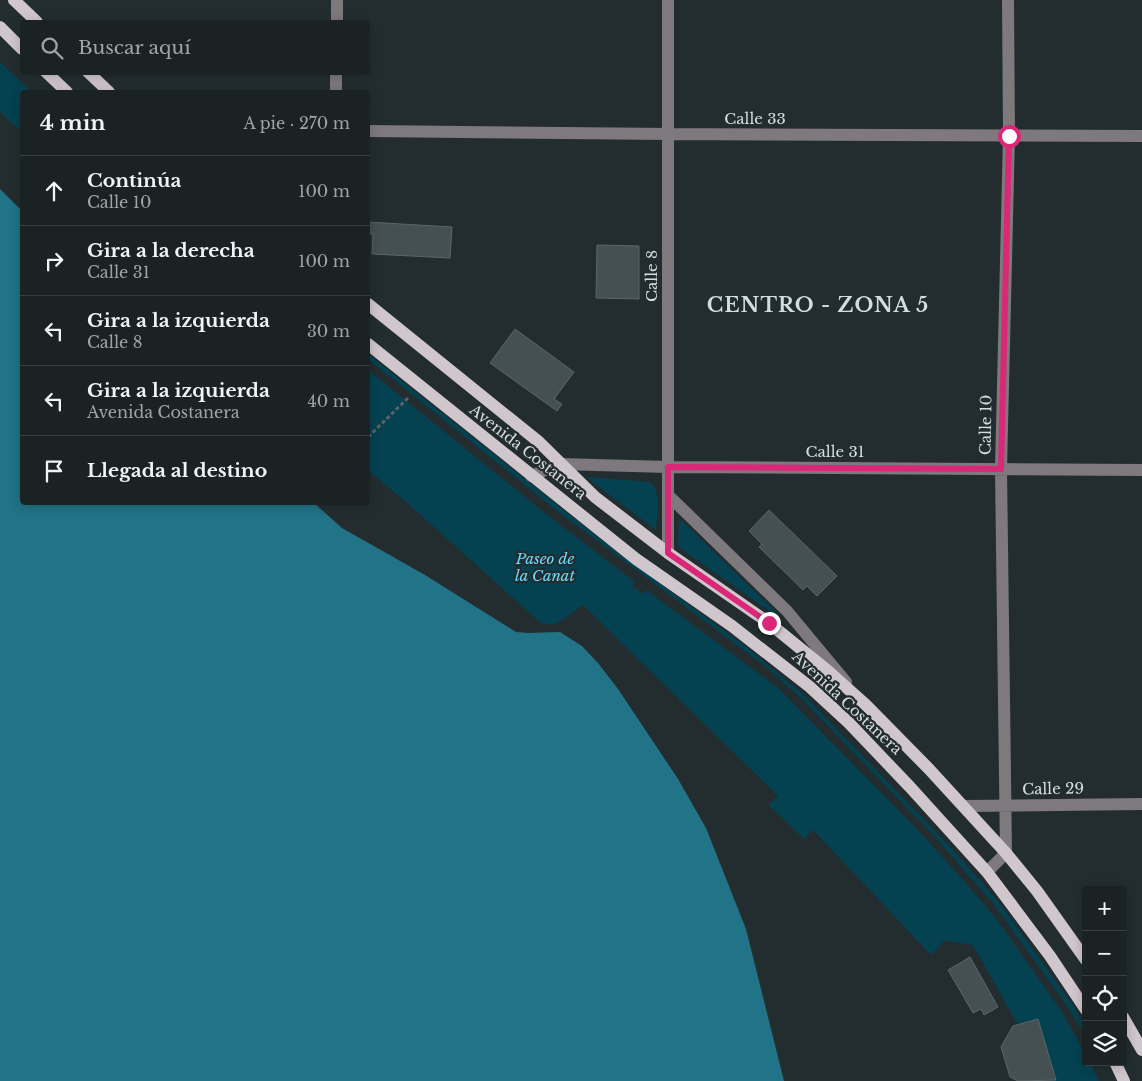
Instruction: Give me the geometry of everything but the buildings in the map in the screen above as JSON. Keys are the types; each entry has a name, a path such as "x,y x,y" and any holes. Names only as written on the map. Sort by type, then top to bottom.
{"main road":[{"path":"14,0 35,20"},
{"path":"0,27 20,47"},
{"path":"49,75 65,90"},
{"path":"91,75 107,90"},
{"name":"Avenida Costanera","path":"370,306 539,442 595,497 668,553 769,623 866,705 964,806 1006,853 1037,891 1082,954"},
{"name":"Avenida Costanera","path":"370,346 636,558 732,626 810,687 849,723 987,872 1028,926 1082,1004"},
{"path":"1125,1021 1142,1050"},
{"path":"1117,1066 1124,1081"}],"street":[{"path":"337,0 337,20"},
{"name":"Calle 8","path":"668,0 668,553"},
{"name":"Calle 10","path":"1006,853 1001,469 1009,136 1008,0"},
{"path":"336,75 336,90"},
{"name":"Calle 33","path":"370,131 1142,136"},
{"name":"Calle 31","path":"531,476 560,464 668,467 1142,470"},
{"path":"668,495 787,611 866,705"},
{"name":"Calle 29","path":"964,806 1142,804"},
{"path":"987,872 1006,853"}],"path":[{"path":"370,436 409,398"}],"green space":[{"path":"0,62 30,90 20,90 20,130 0,112"},
{"path":"370,356 613,549 748,648 805,696 954,851 998,901 1072,1004 1082,1021 1082,1030 1068,1007 993,903 938,840 802,699 765,666 556,510 370,361"},
{"name":"Paseo de la Canat","path":"370,372 550,517 635,582 632,586 643,594 646,590 778,688 917,829 998,921 1062,1012 1082,1048 1082,1066 1092,1066 1099,1081 1051,1081 1056,1079 1038,1019 1018,1025 973,945 947,941 946,939 931,955 813,830 804,839 769,805 778,796 583,605 559,622 553,624 541,623 370,472"},
{"path":"586,477 650,482 654,487 657,498 656,530"},
{"path":"681,520 779,615 778,617 680,548 678,545 679,523"}],"shaded area":[{"path":"0,189 20,209 20,505 316,505 342,528 425,575 516,632 560,632 582,646 618,689 678,779 706,828 746,929 784,1081 0,1081"}],"district":[{"name":"CENTRO - ZONA 5","path":"818,305"}],"route":[{"path":"769,623 668,553 668,467 1001,469 1009,136"}]}
